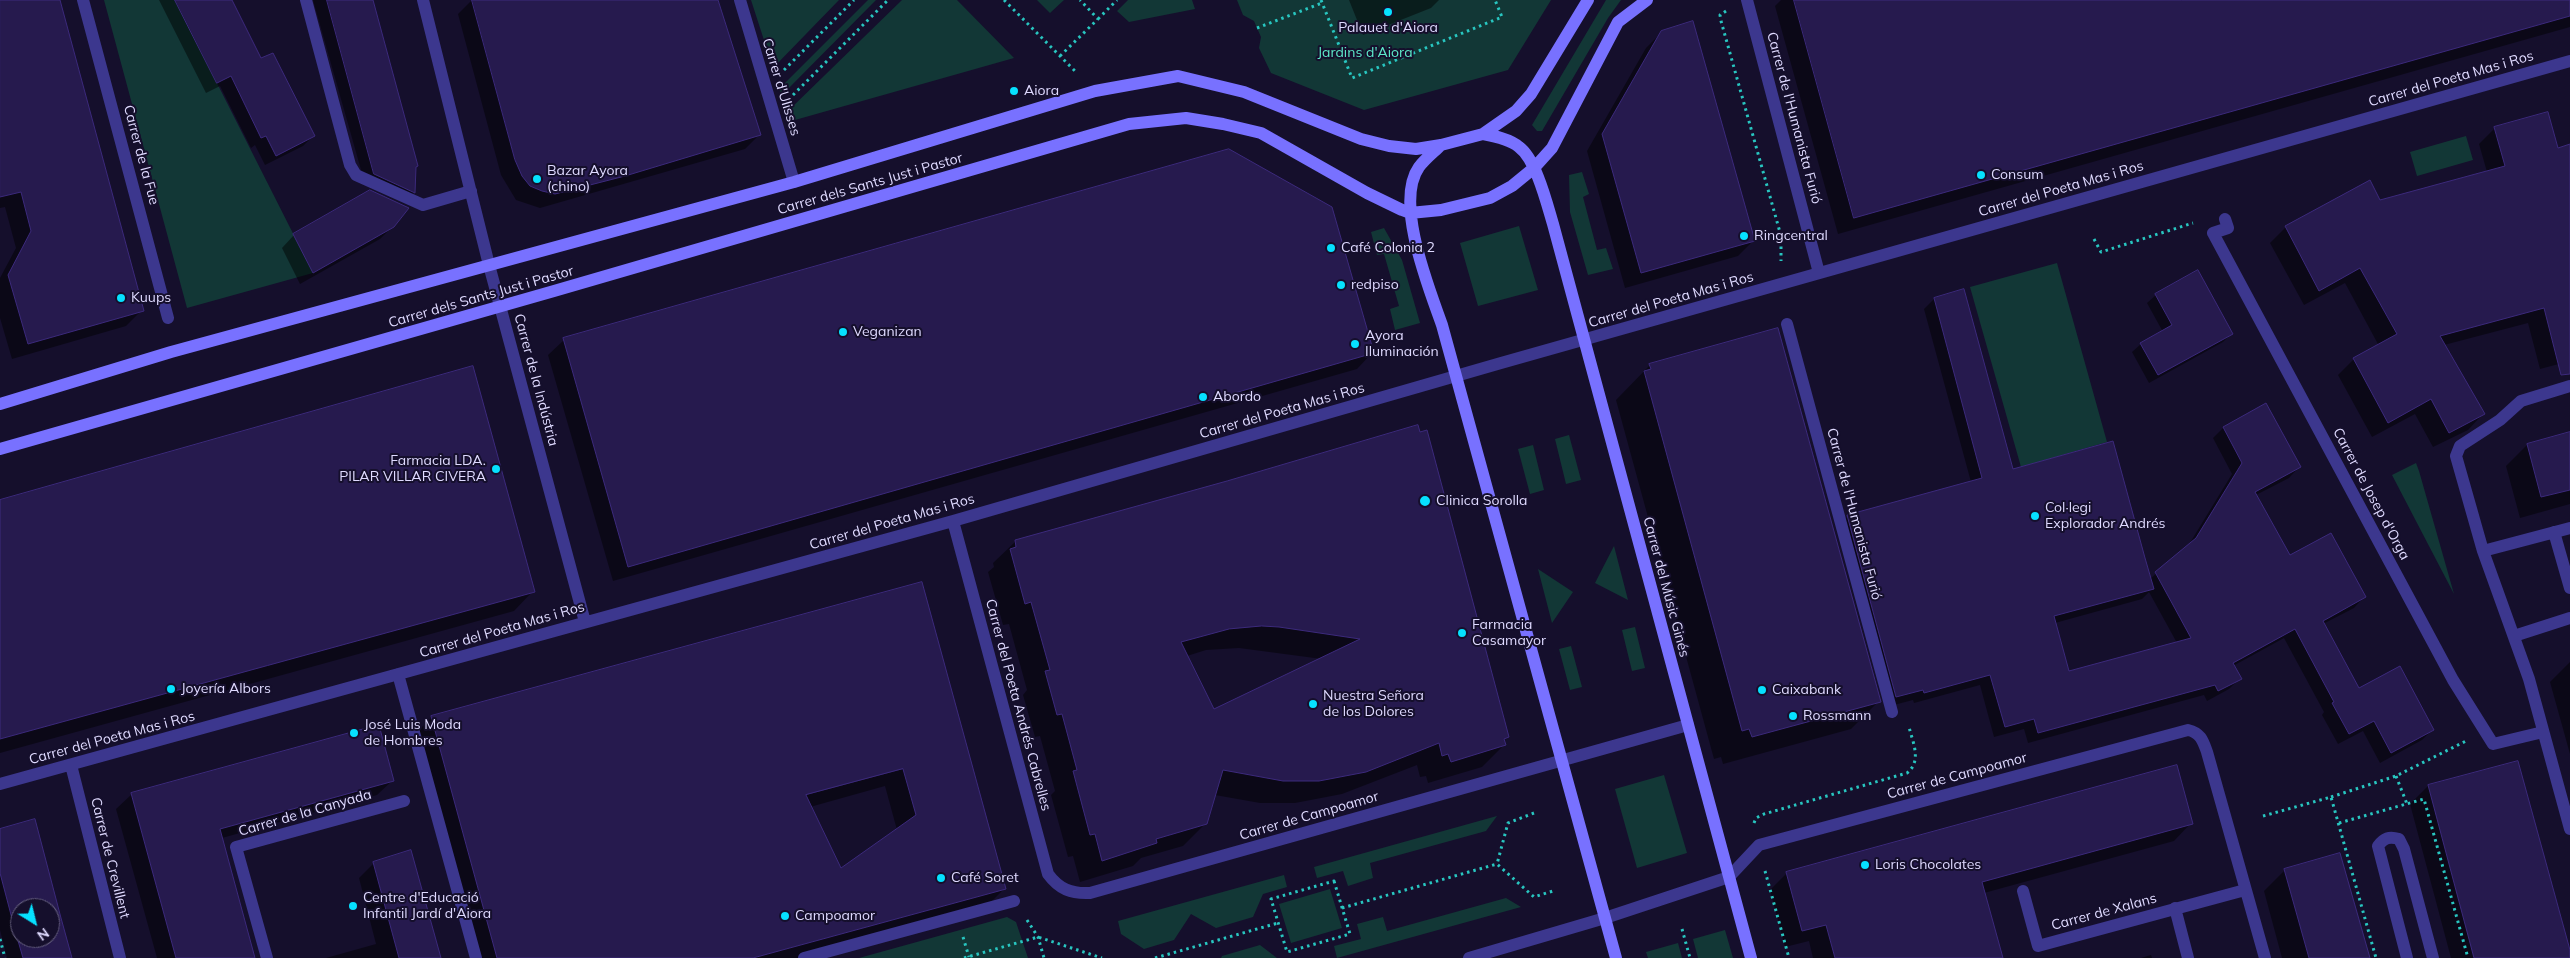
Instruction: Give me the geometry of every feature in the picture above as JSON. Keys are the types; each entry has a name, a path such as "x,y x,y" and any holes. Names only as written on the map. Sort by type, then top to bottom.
{"street":[{"name":"Carrer de la Fue","path":"83,0 168,318"},
{"path":"306,0 350,165 356,175 423,205 471,190"},
{"name":"Carrer de la Indústria","path":"423,0 490,265 585,622"},
{"name":"Carrer d'Ulisses","path":"740,0 794,182"},
{"name":"Carrer dels Sants Just i Pastor","path":"0,404 171,352 794,182 1096,91 1178,76 1244,92 1360,139 1389,146 1416,149 1441,146 1482,134 1516,111 1531,94 1588,0"},
{"path":"1410,213 1441,210 1490,198 1512,186 1534,168 1556,140 1618,22 1647,0"},
{"name":"Carrer de l'Humanista Furió","path":"1747,0 1819,273"},
{"name":"Carrer del Poeta Mas i Ros","path":"0,784 953,521 1456,376 2570,61"},
{"name":"Carrer dels Sants Just i Pastor","path":"0,449 501,307 1129,124 1186,118 1224,124 1261,134 1367,193 1410,213"},
{"name":"Carrer del Músic Ginés","path":"1482,134 1496,137 1520,147 1534,168 1553,224 1751,958"},
{"path":"1441,146 1419,168 1414,178 1410,213 1420,259 1456,376 1616,958"},
{"path":"2213,233 2228,228 2225,219"},
{"name":"Carrer de Josep d'Orga","path":"2213,233 2453,680 2484,732"},
{"name":"Carrer de l'Humanista Furió","path":"1787,324 1892,712"},
{"path":"2570,386 2521,401 2500,420 2460,446 2456,456 2483,551 2514,636 2570,828"},
{"name":"Carrer del Poeta Andrés Cabrelles","path":"953,521 1048,874 1064,890"},
{"path":"2483,551 2570,528"},
{"path":"2554,532 2570,588"},
{"path":"2514,636 2570,618"},
{"path":"398,674 476,958"},
{"name":"Carrer de Campoamor","path":"1064,890 1076,894 1090,893 1562,762 1688,725"},
{"name":"Carrer de Campoamor","path":"1729,877 1759,845 2171,733 2188,730 2196,732 2202,738 2245,890"},
{"path":"2484,732 2493,744 2543,732"},
{"name":"Carrer de Crevillent","path":"70,765 120,958"},
{"name":"Carrer de la Canyada","path":"267,958 236,846 404,801"},
{"path":"2407,958 2378,846 2383,839 2391,836 2399,839 2404,848 2433,958"},
{"path":"1469,958 1605,918 1729,877"},
{"path":"2245,890 2265,958"},
{"name":"Carrer de Xalans","path":"2023,891 2038,946 2245,890"},
{"path":"804,958 1014,901"},
{"name":"Carrer de Xalans","path":"2175,908 2188,958"}],"path":[{"path":"766,88 854,0"},
{"path":"774,114 888,0"},
{"path":"1004,0 1096,91"},
{"path":"1080,0 1098,19"},
{"path":"1060,56 1117,0"},
{"path":"1257,28 1321,1 1352,78 1502,17 1495,0"},
{"path":"1728,9 1720,15 1721,21 1781,236 1780,258"},
{"path":"2094,239 2101,252 2205,220 2213,233"},
{"path":"2263,816 2396,776 2484,732"},
{"path":"2396,776 2407,804"},
{"path":"2331,797 2376,958"},
{"path":"1497,864 1508,823 1534,813"},
{"path":"1497,864 1534,897 1556,890"},
{"path":"1342,908 1497,864"},
{"path":"1763,865 1789,958"},
{"path":"1334,880 1350,934 1287,952 1278,923 1271,899 1334,880"},
{"path":"1014,901 1038,937 1044,958"},
{"path":"1155,958 1278,923"},
{"path":"1682,929 1690,958"},
{"path":"964,958 1038,937 1102,958"},
{"path":"0,939 5,958"}],"green space":[{"path":"104,0 175,0 313,273 187,308"},
{"path":"751,0 839,0 773,68"},
{"path":"868,0 876,0 782,95 779,89"},
{"path":"902,0 957,0 1014,58 795,120 787,112"},
{"path":"1037,0 1064,0 1050,13"},
{"path":"1128,0 1192,0 1195,9 1129,22 1117,11"},
{"name":"Jardins d'Aiora","path":"1237,0 1551,0 1508,70 1364,110 1271,73 1259,48 1261,37 1254,21 1243,15"},
{"path":"1606,0 1621,0 1608,18 1542,131 1537,131 1532,125"},
{"path":"2466,136 2473,160 2417,176 2410,152"},
{"path":"1582,172 1589,194 1583,197 1597,250 1606,248 1613,269 1588,275 1570,212 1569,175"},
{"path":"1519,226 1538,290 1478,306 1460,243"},
{"path":"1384,228 1402,260 1420,323 1395,330 1390,309 1399,306 1384,254 1377,255 1371,232"},
{"path":"2057,263 2107,442 2021,467 1970,287"},
{"path":"1569,435 1581,480 1566,484 1555,439"},
{"path":"1533,445 1544,490 1530,494 1518,449"},
{"path":"2416,463 2419,471 2454,594 2392,475"},
{"path":"1614,546 1628,600 1595,583"},
{"path":"1538,569 1573,592 1552,623"},
{"path":"1635,627 1645,668 1632,671 1622,630"},
{"path":"1571,646 1582,687 1570,690 1559,649"},
{"path":"1664,775 1687,853 1637,868 1615,789"},
{"path":"1497,816 1486,831 1370,863 1373,878 1348,886 1343,871 1317,878 1314,867"},
{"path":"1284,875 1287,887 1263,894 1253,917 1216,928 1191,914 1174,940 1144,949 1121,934 1118,921"},
{"path":"1330,889 1342,928 1291,943 1279,904"},
{"path":"1506,898 1521,907 1337,958 1334,946 1361,939 1357,924 1383,917 1387,931"},
{"path":"1007,917 1016,922 1028,958 859,958"},
{"path":"1725,930 1733,958 1698,958 1693,939"},
{"path":"1678,943 1682,958 1648,958 1646,952"},
{"path":"1260,945 1277,958 1221,958 1222,956"}],"building":[{"path":"0,0 60,0 144,311 28,344 8,275 31,231 21,192 0,197"},
{"path":"175,0 232,0 261,58 273,53 315,136 276,156 266,136 261,138 231,76 217,83"},
{"path":"327,0 373,0 418,166 416,167 415,193 374,174"},
{"path":"472,0 718,0 761,135 625,176 555,194 530,186 522,176 515,160"},
{"path":"1794,0 2570,0 2570,16 1854,218"},
{"path":"1693,21 1755,241 1641,273 1602,134 1661,31"},
{"path":"2548,112 2558,148 2570,144 2570,374 2561,375 2544,308 2440,336 2485,414 2449,433 2431,399 2388,423 2353,358 2397,334 2360,268 2319,291 2285,226 2370,180 2380,200 2505,166 2494,127"},
{"path":"1229,149 1332,207 1374,353 628,567 563,338"},
{"path":"370,190 409,208 394,227 313,273 293,234"},
{"path":"2198,270 2233,334 2158,375 2140,343 2172,325 2155,294"},
{"path":"1964,289 2013,469 2113,441 2154,589 2054,616 2069,671 2191,638 2155,572 2196,538 2242,463 2223,427 2266,403 2301,467 2255,492 2290,555 2331,533 2366,597 2323,621 2359,688 2400,666 2434,730 2391,753 2374,721 2349,734 2295,629 2233,663 2242,679 2218,691 2215,685 2038,733 2034,719 2005,727 1990,675 1924,693 1923,690 1896,697 1847,515 1982,478 1934,298"},
{"path":"1778,328 1881,702 1752,737 1749,729 1742,731 1644,371 1651,369 1649,364"},
{"path":"473,366 535,592 0,739 0,500"},
{"path":"1418,425 1420,432 1427,430 1509,737 1504,739 1506,745 1451,762 1448,754 1442,756 1439,743 1366,772 1319,781 1283,781 1223,770 1207,824 1156,839 1157,843 1102,861 1095,834 1090,835 1073,771 1077,770 1062,714 1057,715 1045,671 1050,670 1031,602 1025,604 1010,549 1016,547 1015,540","holes":["1262,626 1360,639 1214,709 1181,642 1229,629"]},
{"path":"2570,432 2570,490 2541,497 2527,444"},
{"path":"922,582 1006,889 753,958 497,958 431,716","holes":["903,769 916,815 841,868 806,795"]},
{"path":"379,725 394,781 220,829 255,958 176,958 131,793"},
{"path":"2518,761 2570,950 2570,958 2474,958 2428,785"},
{"path":"2177,765 2193,824 1982,882 2003,958 1835,958 1826,925 1802,931 1786,872"},
{"path":"35,819 56,898 10,898 10,911 0,873 0,829"},
{"path":"411,850 441,958 399,958 373,862"},
{"path":"2340,853 2370,958 2309,958 2284,869"},
{"path":"60,913 72,958 23,958 20,948 60,948"}],"place":[{"name":"Palauet d'Aiora","path":"1388,12"},
{"name":"Aiora","path":"1014,91"},
{"name":"Consum","path":"1981,175"},
{"name":"Bazar Ayora (chino)","path":"537,179"},
{"name":"Ringcentral","path":"1744,236"},
{"name":"Café Colonia 2","path":"1331,248"},
{"name":"redpiso","path":"1341,285"},
{"name":"Kuups","path":"121,298"},
{"name":"Veganizan","path":"843,332"},
{"name":"Ayora Iluminación","path":"1355,344"},
{"name":"Abordo","path":"1203,397"},
{"name":"Farmacia LDA. PILAR VILLAR CIVERA","path":"496,469"},
{"name":"Clinica Sorolla","path":"1425,501"},
{"name":"Col·legi Explorador Andrés","path":"2035,516"},
{"name":"Farmacia Casamayor","path":"1462,633"},
{"name":"Joyería Albors","path":"171,689"},
{"name":"Caixabank","path":"1762,690"},
{"name":"Nuestra Señora de los Dolores","path":"1313,704"},
{"name":"Rossmann","path":"1793,716"},
{"name":"José Luis Moda de Hombres","path":"354,733"},
{"name":"Loris Chocolates","path":"1865,865"},
{"name":"Café Soret","path":"941,878"},
{"name":"Centre d'Educació Infantil Jardí d'Aiora","path":"353,906"},
{"name":"Campoamor","path":"785,916"}]}
